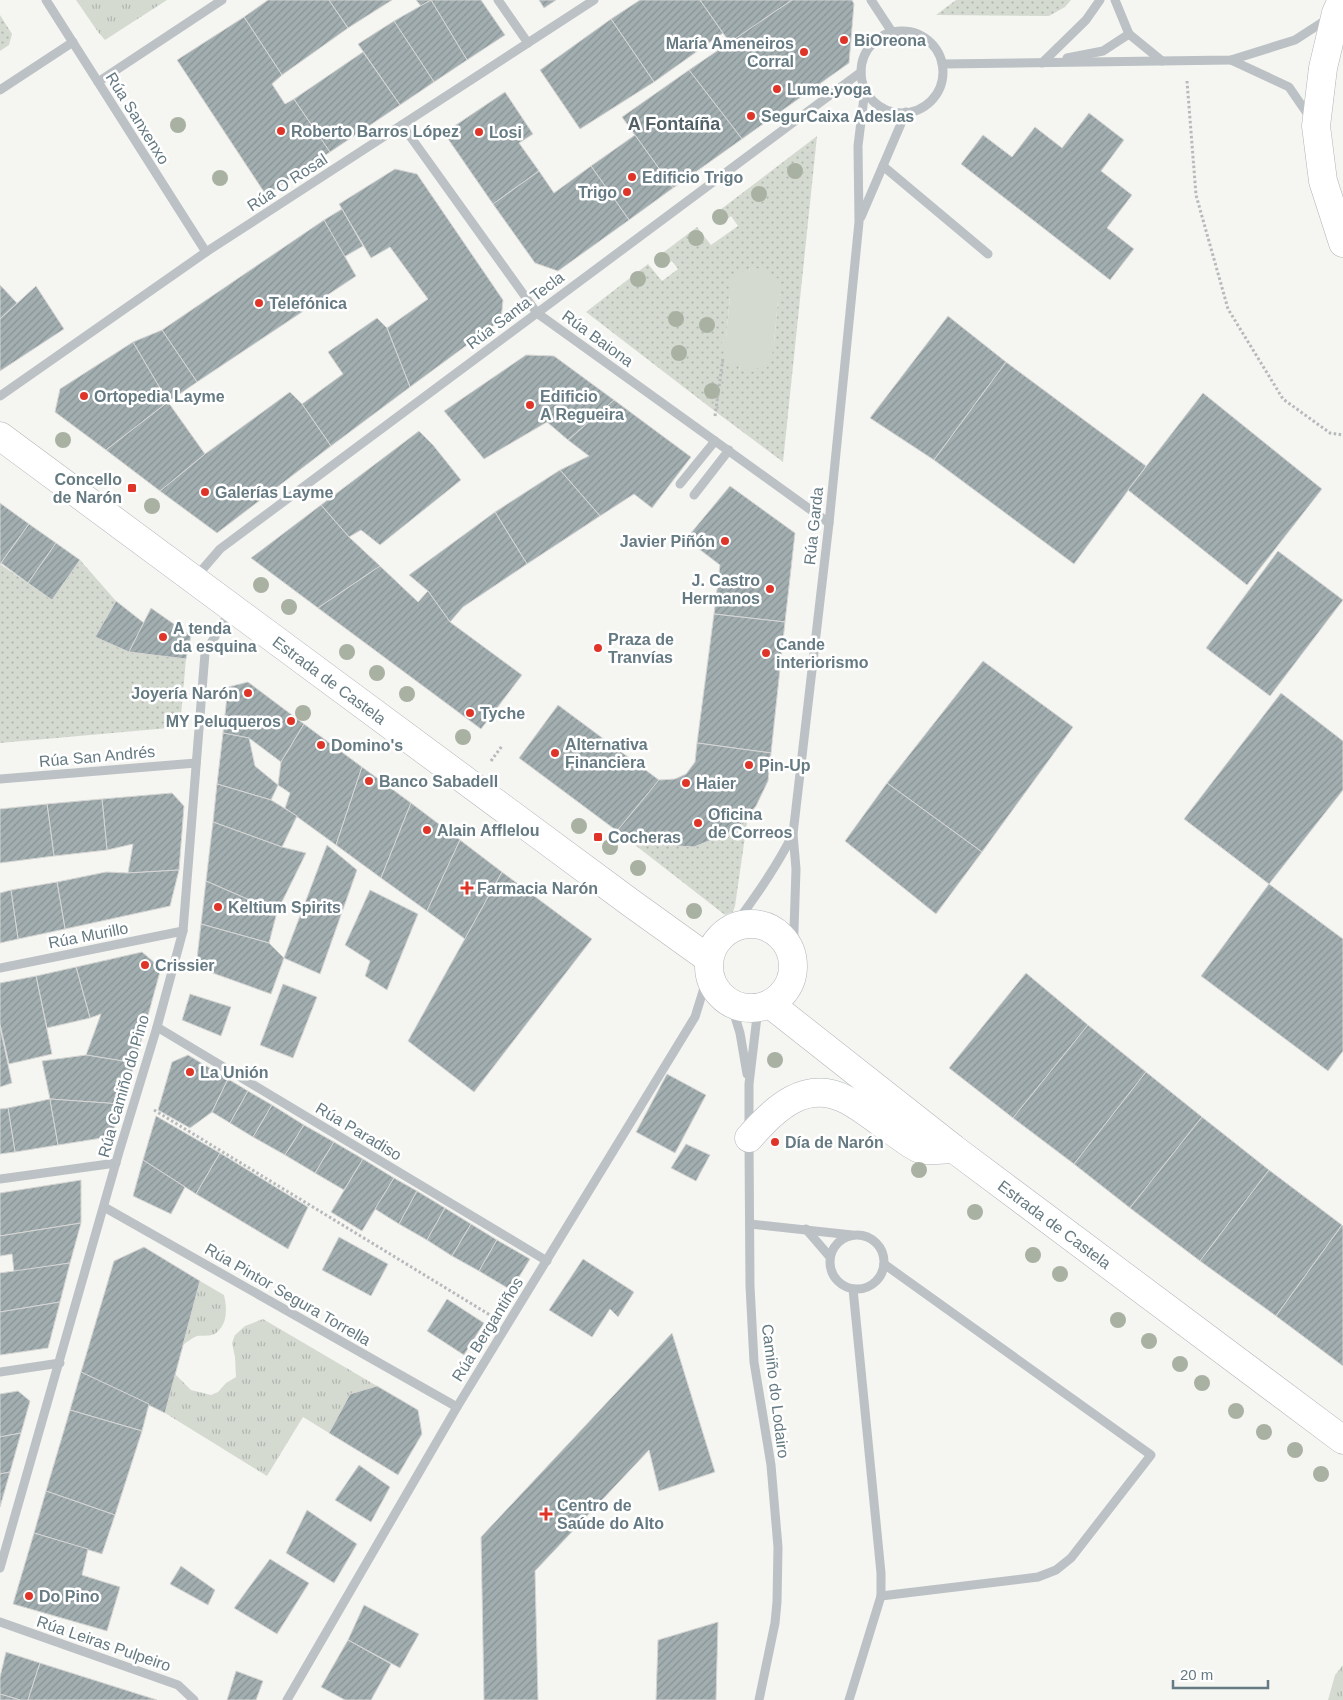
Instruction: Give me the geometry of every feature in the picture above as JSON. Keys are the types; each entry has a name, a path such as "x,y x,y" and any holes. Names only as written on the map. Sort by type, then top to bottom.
{"main road":[{"path":"1339,7 1323,68 1316,126 1323,182 1343,242"},
{"name":"Estrada de Castela","path":"0,436 631,904 709,965"},
{"path":"744,924 758,924 770,928 782,936 790,947 793,960 793,974 789,986 781,997 764,1006 743,1008 731,1004 720,996 712,984 709,965 713,946 721,936 732,928 744,924"},
{"name":"Estrada de Castela","path":"764,1006 1343,1440"},
{"path":"749,1138 778,1107 802,1095 830,1093 846,1099 922,1150 954,1149"}],"street":[{"name":"Rúa Sanxenxo","path":"46,0 206,252"},
{"path":"98,82 222,0"},
{"path":"498,0 528,43"},
{"name":"Rúa O Rosal","path":"0,396 206,252 594,0"},
{"path":"871,0 892,32"},
{"path":"1042,62 1086,20 1100,0"},
{"path":"1115,0 1130,34 1162,61"},
{"path":"942,64 1231,60 1295,40 1339,7"},
{"path":"905,31 917,34 929,41 937,51 942,64 940,84 930,101 919,109 906,112 893,112 881,107 872,100 865,89 861,72 863,59 870,47 880,38 892,32 905,31"},
{"path":"1042,62 1103,51 1130,34"},
{"path":"0,90 73,42"},
{"path":"1231,60 1289,87 1316,126"},
{"name":"Rúa Santa Tecla","path":"194,580 220,549 861,72"},
{"name":"Rúa Garda","path":"793,960 796,869 793,834 829,522 859,222 858,146 865,89"},
{"name":"Rúa Garda","path":"859,222 906,112"},
{"name":"Rúa Baiona","path":"402,126 537,312 829,522"},
{"path":"883,166 988,254"},
{"path":"680,484 714,440"},
{"path":"694,494 728,450"},
{"name":"Rúa Camiño do Pino","path":"0,1568 157,1027 183,931 205,653 232,608"},
{"name":"Rúa San Andrés","path":"0,779 196,763"},
{"name":"Rúa Garda","path":"732,928 779,862 793,834"},
{"name":"Rúa Murillo","path":"0,968 183,931"},
{"name":"Rúa Bergantiños","path":"288,1700 457,1407 695,1017 709,965"},
{"name":"Camiño do Lodairo","path":"731,1004 740,1033 749,1084 750,1286 754,1362 770,1458 778,1547 776,1616 759,1700"},
{"name":"Camiño do Lodairo","path":"749,1084 764,1006"},
{"name":"Rúa Paradiso","path":"157,1027 546,1261"},
{"path":"0,1179 116,1163"},
{"name":"Rúa Pintor Segura Torrella","path":"104,1207 457,1407"},
{"path":"750,1224 806,1229 864,1237 878,1247 884,1264 882,1272 871,1286 862,1289 845,1287 838,1282 832,1274 830,1266 830,1257 839,1242 847,1237 856,1236"},
{"path":"806,1229 830,1257"},
{"path":"881,1596 1038,1577 1056,1570 1071,1558 1151,1454 884,1264"},
{"path":"849,1700 881,1596 880,1548 853,1289"},
{"path":"0,1372 60,1363"},
{"name":"Rúa Leiras Pulpeiro","path":"0,1622 178,1685 194,1700"}],"path":[{"path":"1186,61 1196,195 1228,308 1283,399 1330,434 1343,435"},
{"path":"714,440 723,358"},
{"path":"135,1099 508,1326"}],"green space":[{"path":"76,0 167,0 105,40"},
{"path":"956,0 1071,0 1065,7 1049,16 936,15"},
{"path":"0,15 12,34 9,45 0,51"},
{"path":"817,136 783,462 586,312 648,264 662,281 678,269 672,261 663,267 656,258 697,227 711,245 738,226 731,216 722,223 716,213","holes":["750,268 764,270 764,274 781,295 778,300 774,343 776,343 773,349 754,368 739,370 740,366 725,344 722,344 722,338 726,338 730,295 727,289 730,289 749,272"]},
{"path":"750,268 764,269 764,274 774,275 780,281 779,294 781,295 780,301 778,301 774,342 777,343 775,349 773,349 771,363 765,369 754,368 754,372 739,371 740,366 728,365 723,358 724,344 722,344 722,338 726,337 730,296 727,295 727,289 730,289 732,275 737,271 749,272"},
{"path":"80,560 116,601 96,637 129,652 186,659 180,727 0,743 0,564 52,600"},
{"path":"748,816 735,906 733,912 725,915 617,831 650,844 694,847 736,830"},
{"path":"200,1281 224,1295 226,1305 225,1320 220,1329 214,1334 197,1336 183,1345"},
{"path":"263,1319 377,1386 350,1394 329,1433 303,1417 267,1476 165,1413 175,1374 191,1390 211,1395 218,1392 226,1383 236,1377 232,1343 235,1335 245,1326"},
{"path":"1343,1665 1343,1700 1328,1700 1335,1675"}],"building":[{"path":"268,0 329,0 348,28 282,75 244,17"},
{"path":"329,0 392,0 348,28"},
{"path":"416,0 431,0 421,6"},
{"path":"431,0 481,0 505,35 467,60"},
{"path":"431,0 467,60 434,82 394,21"},
{"path":"539,0 556,0 544,8"},
{"path":"640,0 700,0 723,33 654,82 611,19"},
{"path":"700,0 792,0 730,43"},
{"path":"792,0 852,0 854,4 849,63 742,139 689,70"},
{"path":"244,17 282,75 272,84 285,104 294,99 330,152 266,195 177,60"},
{"path":"611,19 654,82 580,129 540,70"},
{"path":"394,21 434,82 400,105 358,44"},
{"path":"363,52 400,105 330,152 294,99"},
{"path":"689,70 742,139 673,188 622,117"},
{"path":"505,92 533,134 519,143 539,171 493,204 444,133"},
{"path":"1089,113 1124,140 1101,171 1132,195 1107,228 1134,249 1110,280 961,164 983,135 1012,157 1035,127 1062,148"},
{"name":"Edificio Trigo","path":"635,135 673,188 629,220 591,166"},
{"path":"591,166 629,220 558,271 535,263 493,204 539,171 554,193"},
{"path":"395,169 417,174 503,300 501,320 410,387 387,328 428,299 390,247 371,258 339,204"},
{"path":"342,209 363,246 344,257 324,220"},
{"name":"Telefónica","path":"324,220 356,276 197,382 162,330"},
{"path":"0,285 17,303 0,319"},
{"path":"36,286 64,329 0,371 0,319"},
{"path":"948,316 1006,362 934,460 870,418"},
{"path":"377,318 387,328 410,387 331,446 302,404 343,374 328,352"},
{"path":"162,330 197,382 168,402 133,342"},
{"path":"133,342 168,402 106,450 55,412 60,389"},
{"name":"Edificio A Regueira","path":"526,355 554,356 614,400 568,440 547,422 484,459 444,411"},
{"path":"1006,362 1146,466 1074,564 934,460"},
{"path":"290,392 302,404 331,446 217,533 160,491 205,454"},
{"path":"1203,393 1322,489 1247,585 1128,490"},
{"path":"614,400 691,457 652,508 634,494 600,516 560,470 589,456 568,440"},
{"path":"168,402 205,454 160,491 106,450"},
{"path":"419,431 433,445 461,480 380,545 361,530 349,537 321,505"},
{"path":"560,470 600,516 527,564 495,512"},
{"path":"730,486 795,533 785,622 714,614 720,565 686,539"},
{"path":"0,503 29,524 0,564"},
{"path":"321,505 349,537 380,566 318,608 251,558"},
{"path":"495,512 527,564 463,607 450,622 428,591 409,575"},
{"path":"29,524 56,543 28,583 1,563"},
{"path":"56,543 80,560 52,600 28,583"},
{"path":"1278,551 1343,600 1270,696 1206,648"},
{"path":"380,566 418,602 428,591 450,622 522,675 481,729 318,608"},
{"path":"116,601 144,623 129,652 95,637"},
{"path":"151,608 191,636 186,659 129,652"},
{"path":"714,614 785,622 771,753 697,743"},
{"path":"983,661 1073,727 982,852 887,783"},
{"path":"248,682 304,724 281,762 249,738 223,733 228,687"},
{"path":"1281,693 1343,741 1343,790 1269,884 1184,819"},
{"path":"558,705 659,780 617,831 519,758"},
{"path":"304,724 362,767 336,845 285,808 290,793 278,785 281,762"},
{"path":"223,733 249,738 255,766 278,785 271,800 217,784"},
{"path":"697,743 771,753 768,781 756,806 736,830 694,847 650,844 617,831 659,780 675,779 686,774 695,762"},
{"path":"362,767 411,803 381,878 336,845"},
{"path":"887,783 982,852 936,914 845,841"},
{"path":"217,784 271,800 297,816 282,847 213,822"},
{"path":"172,793 184,806 179,870 128,873 133,844 107,850 102,799"},
{"path":"102,799 107,850 54,856 47,804"},
{"path":"411,803 460,840 427,911 381,878"},
{"path":"47,804 54,856 0,863 0,809"},
{"path":"213,822 282,847 306,853 277,912 206,881"},
{"path":"460,840 502,872 465,939 427,911"},
{"path":"327,845 357,870 320,974 284,958"},
{"path":"179,870 170,906 65,929 57,882 106,872 128,873"},
{"path":"502,872 592,939 474,1092 408,1041"},
{"path":"206,881 277,912 269,943 201,924"},
{"path":"57,882 65,929 18,939 11,890"},
{"path":"1269,884 1343,939 1343,1051 1328,1071 1201,976"},
{"path":"11,890 18,939 0,943 0,893"},
{"path":"370,890 418,914 387,990 365,976 370,961 345,945"},
{"path":"201,924 269,943 284,958 271,994 196,967"},
{"path":"142,952 161,968 135,1063 86,1055 101,1014 90,1018 76,967"},
{"path":"76,967 90,1018 47,1028 36,976"},
{"path":"1026,973 1088,1025 1013,1118 949,1068"},
{"path":"36,976 52,1054 9,1064 0,1024 0,983"},
{"path":"283,984 317,997 293,1058 260,1045"},
{"path":"190,994 231,1007 221,1036 182,1020"},
{"path":"1088,1025 1146,1072 1074,1164 1013,1118"},
{"path":"0,1027 12,1083 0,1087"},
{"path":"86,1055 135,1063 121,1104 50,1099 42,1061"},
{"path":"188,1055 228,1079 212,1112 190,1128 158,1110 172,1062"},
{"path":"1146,1072 1202,1117 1130,1208 1074,1164"},
{"path":"667,1074 706,1095 675,1153 636,1132"},
{"path":"228,1079 248,1091 230,1123 212,1112"},
{"path":"248,1091 272,1105 253,1137 230,1123"},
{"path":"50,1099 58,1145 15,1152 8,1108"},
{"path":"50,1099 121,1104 113,1134 102,1138 58,1145"},
{"path":"272,1105 304,1125 285,1155 253,1137"},
{"path":"8,1108 15,1152 0,1154 0,1109"},
{"path":"156,1116 220,1153 196,1194 143,1160"},
{"path":"1202,1117 1269,1170 1200,1261 1130,1208"},
{"path":"304,1125 334,1142 315,1173 285,1155"},
{"path":"334,1142 363,1159 344,1190 315,1173"},
{"path":"686,1144 710,1155 696,1181 671,1168"},
{"path":"220,1153 308,1207 288,1249 196,1194"},
{"path":"363,1159 394,1178 362,1231 331,1212"},
{"path":"143,1160 185,1187 171,1214 133,1196"},
{"path":"1269,1170 1342,1225 1276,1316 1200,1261"},
{"path":"394,1178 417,1191 399,1224 375,1209"},
{"path":"81,1180 81,1223 0,1236 0,1193"},
{"path":"417,1191 445,1208 427,1240 399,1224"},
{"path":"445,1208 471,1224 452,1256 427,1240"},
{"path":"81,1223 70,1263 14,1272 12,1254 0,1256 0,1236"},
{"path":"471,1224 497,1240 479,1271 452,1256"},
{"path":"1343,1226 1343,1366 1276,1316"},
{"path":"339,1237 388,1264 371,1296 322,1270"},
{"path":"497,1240 530,1259 511,1290 479,1271"},
{"path":"144,1247 200,1281 165,1413 81,1372 114,1261"},
{"path":"583,1259 634,1292 618,1317 610,1309 592,1337 549,1310"},
{"path":"70,1263 60,1302 0,1312 0,1273"},
{"path":"447,1299 484,1323 464,1355 427,1331"},
{"path":"60,1302 48,1348 0,1355 0,1312"},
{"name":"Centro de Saúde do Alto","path":"672,1333 715,1472 659,1491 649,1450 535,1571 538,1700 484,1700 481,1537"},
{"path":"81,1372 149,1404 142,1431 70,1410"},
{"path":"377,1386 418,1410 422,1434 398,1475 329,1433 350,1394"},
{"path":"18,1391 30,1401 21,1433 0,1437 0,1394"},
{"path":"70,1410 142,1431 115,1515 46,1491"},
{"path":"21,1433 10,1472 0,1474 0,1437"},
{"path":"359,1465 390,1487 371,1522 335,1500"},
{"path":"10,1472 0,1507 0,1474"},
{"path":"46,1491 115,1515 102,1554 34,1533"},
{"path":"307,1510 357,1544 334,1583 286,1553"},
{"path":"34,1533 88,1549 82,1575 120,1587 107,1631 13,1604"},
{"path":"270,1559 309,1583 277,1634 234,1608"},
{"path":"181,1566 215,1590 208,1605 170,1584"},
{"path":"364,1605 419,1634 400,1668 348,1640"},
{"path":"718,1622 716,1700 656,1700 658,1640"},
{"path":"348,1640 391,1664 371,1700 345,1700 321,1687"},
{"path":"6,1652 40,1663 28,1700 20,1700 0,1694 0,1677"},
{"path":"40,1663 157,1700 28,1700"},
{"path":"236,1671 263,1681 256,1700 227,1700"},
{"path":"0,1694 20,1700 0,1700"}],"place":[{"name":"BiOreona","path":"844,40"},
{"name":"María Ameneiros Corral","path":"804,52"},
{"name":"Lume.yoga","path":"777,89"},
{"name":"SegurCaixa Adeslas","path":"751,116"},
{"name":"Roberto Barros López","path":"281,131"},
{"name":"Losi","path":"479,132"},
{"name":"Edificio Trigo","path":"632,177"},
{"name":"Trigo","path":"627,192"},
{"name":"Telefónica","path":"259,303"},
{"name":"Ortopedia Layme","path":"84,396"},
{"name":"Edificio A Regueira","path":"530,405"},
{"name":"Concello de Narón","path":"132,488"},
{"name":"Galerías Layme","path":"205,492"},
{"name":"Javier Piñón","path":"725,541"},
{"name":"J. Castro Hermanos","path":"770,589"},
{"name":"A tenda da esquina","path":"163,637"},
{"name":"Praza de Tranvías","path":"598,648"},
{"name":"Cande interiorismo","path":"766,653"},
{"name":"Joyería Narón","path":"248,693"},
{"name":"Tyche","path":"470,713"},
{"name":"MY Peluqueros","path":"291,721"},
{"name":"Domino's","path":"321,745"},
{"name":"Alternativa Financiera","path":"555,753"},
{"name":"Pin-Up","path":"749,765"},
{"name":"Banco Sabadell","path":"369,781"},
{"name":"Haier","path":"686,783"},
{"name":"Oficina de Correos","path":"698,823"},
{"name":"Alain Afflelou","path":"427,830"},
{"name":"Cocheras","path":"598,837"},
{"name":"Farmacia Narón","path":"467,888"},
{"name":"Keltium Spirits","path":"218,907"},
{"name":"Crissier","path":"145,965"},
{"name":"La Unión","path":"190,1072"},
{"name":"Día de Narón","path":"775,1142"},
{"name":"Centro de Saúde do Alto","path":"546,1514"},
{"name":"Do Pino","path":"29,1596"}],"district":[{"name":"A Fontaíña","path":"674,124"}]}
